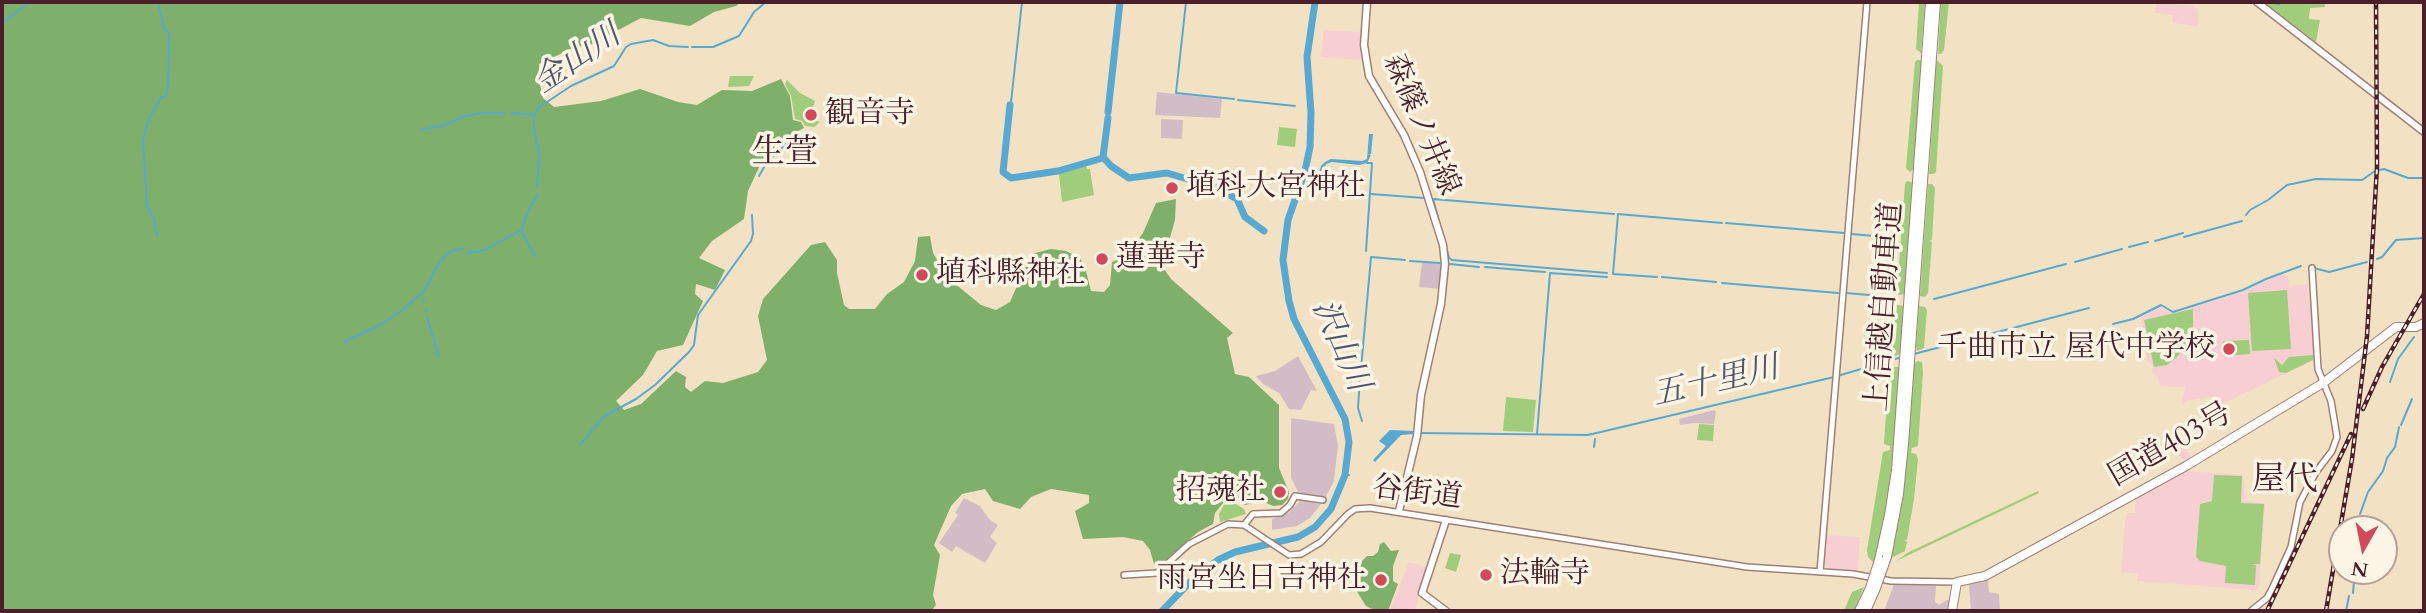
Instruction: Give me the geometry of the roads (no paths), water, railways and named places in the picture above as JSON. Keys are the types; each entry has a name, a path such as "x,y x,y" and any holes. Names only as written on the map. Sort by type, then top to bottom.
{"highway":[{"name":"上信越自動車道","path":"1866,611 1883,559 1899,494 1930,2"},
{"name":"上信越自動車道","path":"1908,351 1936,2"},
{"name":"国道403号","path":"1957,582 1985,576 2186,466 2323,383 2396,327 2416,327 2424,323"},
{"path":"1952,611 1957,582"},
{"name":"上信越自動車道","path":"1859,611 1873,588"}],"main road":[{"name":"森篠ノ井線","path":"1367,2 1364,45 1370,76 1404,135 1419,172 1438,228 1445,262 1444,286 1420,395 1417,433 1399,511"},
{"path":"2257,2 2424,132"},
{"path":"1446,520 1422,593 1446,611"}],"street":[{"path":"1821,572 1867,2"},
{"path":"2251,611 2267,598 2272,589 2291,547 2296,513 2303,495 2335,446 2337,437 2331,401 2317,361 2312,268"},
{"path":"1124,575 1157,573 1201,537 1228,524 1244,525 1253,514 1281,513 1295,496 1323,500"},
{"name":"谷街道","path":"1244,525 1289,555 1301,554 1321,542 1355,509 1370,508 1733,566 1821,572 1891,581 1957,582"}],"water":[{"path":"1369,134 1373,134 1371,154 1368,154 1371,155 1367,163 1326,164 1322,177 1327,178 1323,192 1313,192 1321,166 1325,162 1331,159 1367,159"},
{"path":"1390,430 1414,431 1414,434 1401,435 1375,462 1373,460 1386,446 1379,441"}],"waterway":[{"path":"2,23 30,2"},
{"path":"157,236 154,219 147,206 143,140 149,119 168,89 169,32 164,29 158,2"},
{"name":"金山川","path":"692,47 713,47 739,36 754,12 766,2"},
{"path":"1011,102 1022,2"},
{"path":"1108,112 1120,2"},
{"path":"1186,2 1176,93 1234,99"},
{"name":"沢山川","path":"1162,611 1195,577 1218,560 1235,552 1298,537 1315,527 1331,509 1345,475 1349,442 1345,419 1294,319 1283,260 1288,220 1305,171 1310,147 1311,113 1307,57 1315,2"},
{"path":"2268,2 2279,4"},
{"name":"金山川","path":"534,116 538,108 571,86 614,66 626,47 631,44 653,40 669,46 688,47"},
{"path":"1238,100 1295,106"},
{"path":"1010,105 1003,172 1011,178 1058,171 1103,158"},
{"path":"420,130 445,125 465,116 505,113"},
{"path":"512,113 533,115"},
{"path":"534,117 539,155 537,187"},
{"path":"1108,118 1103,157 1111,166 1129,178 1167,173 1215,187 1237,199 1245,217 1264,231"},
{"path":"759,176 767,162 786,144"},
{"path":"1366,251 1372,163 1367,163"},
{"path":"2246,215 2287,185 2316,179 2362,180 2375,171 2384,169 2408,178 2424,178"},
{"path":"467,253 485,250 521,230 538,194"},
{"path":"1371,194 1424,198"},
{"path":"1607,273 1452,260 1449,258 1433,199 1614,214"},
{"path":"1657,277 1613,274 1618,214 1722,223"},
{"path":"580,445 603,417 655,385 689,352 694,345 698,315 751,241 752,215"},
{"path":"2184,237 2242,221"},
{"path":"1726,223 1844,233"},
{"path":"522,232 535,256"},
{"path":"2155,241 2183,233"},
{"path":"1852,234 1896,238"},
{"name":"五十里川","path":"2377,259 2382,257 2396,240 2424,238"},
{"path":"2129,247 2148,242"},
{"path":"344,342 380,325 404,309 424,291 439,263 449,252 464,248"},
{"path":"2075,262 2122,249"},
{"path":"1361,369 1371,257 1405,260"},
{"path":"1410,261 1440,263"},
{"name":"五十里川","path":"2314,268 2329,272 2367,262"},
{"path":"1450,264 1479,267"},
{"path":"1934,299 2066,264"},
{"name":"五十里川","path":"2113,324 2133,319 2161,305 2173,312 2243,290 2301,266"},
{"path":"1485,267 1545,272"},
{"path":"1537,434 1550,273 1607,277"},
{"path":"1662,277 1716,282"},
{"path":"1722,283 1838,293"},
{"path":"1846,293 1892,297"},
{"name":"五十里川","path":"1914,354 2089,308"},
{"path":"427,318 439,357"},
{"path":"2390,382 2398,359 2414,337"},
{"name":"五十里川","path":"1420,433 1588,435 1834,377 1902,357"},
{"path":"1360,378 1358,408 1362,421"},
{"path":"2401,425 2412,399"},
{"path":"2360,514 2368,492 2395,447 2399,427"},
{"path":"1594,447 1595,439"},
{"path":"2353,593 2354,585"},
{"path":"2346,611 2349,596"}],"railway":[{"path":"2326,611 2352,459 2367,336 2377,167 2376,2"},
{"path":"2363,409 2382,367 2424,294"},
{"path":"2267,611 2351,434"}],"place":[{"name":"観音寺","path":"811,115"},
{"name":"埴科大宮神社","path":"1172,188"},
{"name":"蓮華寺","path":"1102,259"},
{"name":"埴科縣神社","path":"922,275"},
{"name":"千曲市立 屋代中学校","path":"2229,349"},
{"name":"招魂社","path":"1280,492"},
{"name":"法輪寺","path":"1486,575"},
{"name":"雨宮坐日吉神社","path":"1381,580"}],"district":[{"name":"生萱","path":"785,154"},
{"name":"屋代","path":"2285,481"}]}
